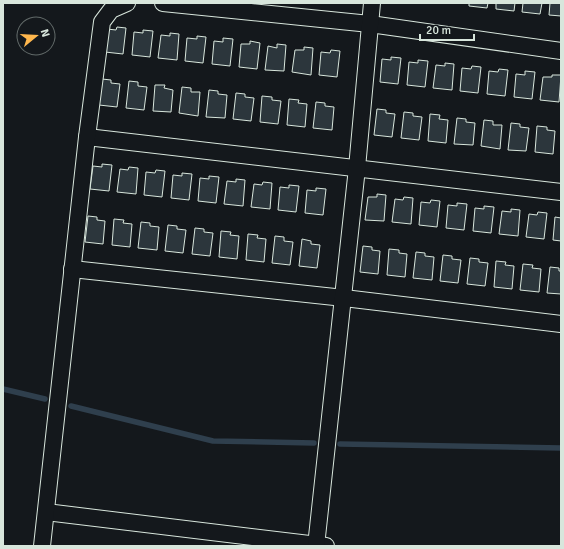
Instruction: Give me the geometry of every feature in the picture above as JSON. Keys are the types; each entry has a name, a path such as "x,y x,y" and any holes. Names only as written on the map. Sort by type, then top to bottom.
{"street":[{"path":"42,546 87,137 102,22 111,10 127,3"},
{"path":"163,3 370,24 561,51"},
{"path":"46,512 319,546 372,3"},
{"path":"87,137 561,192"},
{"path":"72,269 344,298 561,324"}],"building":[{"path":"469,3 488,3 487,8 469,6"},
{"path":"496,3 515,3 514,11 496,9"},
{"path":"523,3 542,3 540,14 522,12"},
{"path":"550,3 561,3 561,16 549,15"},
{"path":"117,27 126,28 123,54 105,52 107,29 116,30"},
{"path":"143,30 153,31 150,57 132,55 134,32 143,33"},
{"path":"170,33 179,34 177,60 158,58 161,35 170,36"},
{"path":"197,36 206,37 203,63 185,61 187,38 197,39"},
{"path":"223,38 233,39 230,66 212,64 214,41 223,42"},
{"path":"250,41 260,43 257,69 239,67 241,44 250,44"},
{"path":"277,44 286,45 284,71 265,70 268,46 277,48"},
{"path":"304,47 313,48 311,75 292,72 295,50 304,50"},
{"path":"331,50 340,51 337,77 319,75 321,52 330,53"},
{"path":"391,57 401,58 398,84 380,82 382,59 391,60"},
{"path":"418,60 428,61 425,87 407,85 409,62 418,63"},
{"path":"445,63 454,64 452,90 433,88 436,65 445,66"},
{"path":"472,66 481,67 478,93 460,91 462,68 471,69"},
{"path":"499,69 508,70 505,96 487,94 489,71 498,72"},
{"path":"525,71 535,72 532,99 514,97 516,74 525,75"},
{"path":"552,75 561,75 559,102 540,100 543,77 552,77"},
{"path":"102,79 111,80 111,83 120,84 117,107 99,105"},
{"path":"129,81 138,82 138,86 147,87 144,110 126,108"},
{"path":"155,85 165,85 164,88 173,90 171,112 153,111"},
{"path":"182,87 191,88 191,92 200,92 198,116 179,113"},
{"path":"209,90 218,91 218,94 227,95 225,118 206,117"},
{"path":"236,93 245,94 245,97 254,98 251,121 233,119"},
{"path":"262,96 272,97 272,100 281,101 278,124 260,122"},
{"path":"289,99 299,100 298,103 307,104 305,127 287,125"},
{"path":"316,102 325,103 325,106 334,107 332,130 313,128"},
{"path":"377,109 386,110 386,113 395,114 392,137 374,135"},
{"path":"404,112 413,113 413,116 422,117 419,140 401,138"},
{"path":"430,114 440,115 439,119 448,120 446,143 428,141"},
{"path":"457,118 466,119 466,122 475,123 473,145 454,144"},
{"path":"484,120 493,121 493,125 502,125 500,149 481,146"},
{"path":"511,123 520,124 520,127 529,128 526,151 508,150"},
{"path":"537,126 547,127 547,130 555,131 553,154 535,152"},
{"path":"102,164 112,165 109,191 90,189 93,166 102,167"},
{"path":"129,167 138,168 136,194 117,192 120,169 128,170"},
{"path":"156,170 165,171 162,197 144,195 146,172 155,173"},
{"path":"182,173 192,174 189,200 171,198 173,175 182,176"},
{"path":"209,176 219,177 216,203 198,201 200,178 209,179"},
{"path":"236,179 245,180 243,206 224,204 227,181 236,182"},
{"path":"263,182 272,183 270,209 251,207 254,184 262,185"},
{"path":"289,185 299,186 296,212 278,210 280,187 289,188"},
{"path":"316,188 326,189 323,215 305,213 307,190 316,191"},
{"path":"377,194 386,195 384,221 365,220 368,197 377,197"},
{"path":"404,197 413,198 411,224 392,222 395,199 403,200"},
{"path":"431,200 440,201 437,227 419,225 421,202 430,203"},
{"path":"457,203 467,204 464,230 446,228 448,205 457,206"},
{"path":"484,206 494,207 491,233 473,231 475,208 484,209"},
{"path":"511,209 520,210 518,236 499,234 502,211 511,212"},
{"path":"538,212 547,213 544,239 526,237 529,214 537,215"},
{"path":"88,216 97,217 97,220 105,221 103,244 85,242"},
{"path":"555,217 561,218 561,241 553,240"},
{"path":"114,219 124,220 123,223 132,224 130,247 112,245"},
{"path":"141,222 150,223 150,226 159,227 157,250 138,248"},
{"path":"168,225 177,226 177,229 186,230 183,253 165,251"},
{"path":"195,228 204,229 204,232 213,233 210,256 192,254"},
{"path":"221,231 231,232 230,235 239,236 237,259 219,257"},
{"path":"248,234 258,235 257,238 266,239 264,262 246,260"},
{"path":"275,236 284,237 284,241 293,242 290,265 272,263"},
{"path":"302,239 311,241 311,244 320,245 317,268 299,266"},
{"path":"363,246 372,247 372,250 380,251 378,274 360,272"},
{"path":"389,249 399,250 399,253 407,254 405,277 387,275"},
{"path":"416,252 425,253 425,256 434,257 432,280 413,278"},
{"path":"443,255 452,256 452,259 461,260 458,283 440,281"},
{"path":"470,258 479,259 479,262 488,263 485,286 467,284"},
{"path":"496,261 506,262 505,265 514,266 512,289 494,287"},
{"path":"523,264 533,265 532,268 541,269 539,292 520,290"},
{"path":"550,267 559,268 559,271 561,271 561,294 547,293"}],"waterway":[{"path":"3,389 45,399"},
{"path":"71,406 213,441 314,443"},
{"path":"340,444 561,448"}]}
